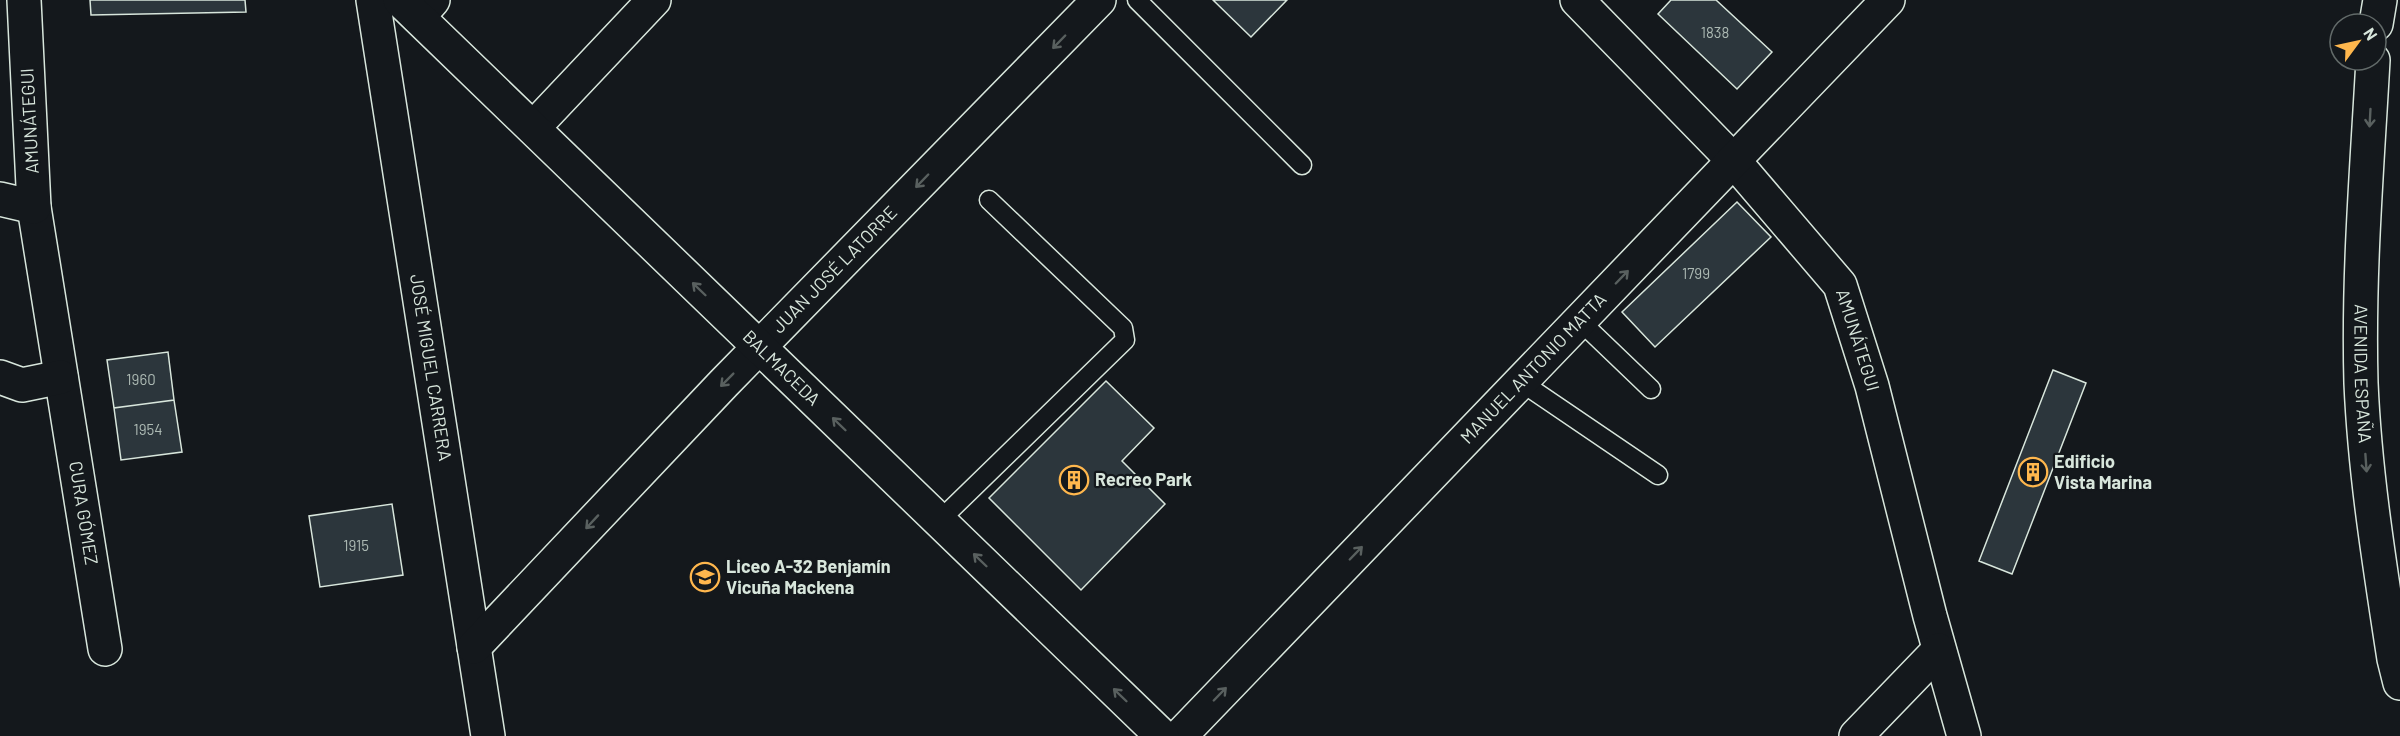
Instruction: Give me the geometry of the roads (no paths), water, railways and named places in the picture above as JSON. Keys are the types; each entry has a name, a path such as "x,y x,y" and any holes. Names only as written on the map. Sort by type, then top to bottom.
{"street":[{"name":"AMUNÁTEGUI","path":"24,0 34,207 61,377"},
{"name":"JOSÉ MIGUEL CARRERA","path":"373,0 488,736"},
{"path":"533,128 654,0"},
{"name":"JUAN JOSÉ LATORRE","path":"474,647 716,391 1100,0"},
{"name":"AMUNÁTEGUI","path":"1577,0 1734,161 1840,285 1872,386 1939,650 1964,734"},
{"name":"MANUEL ANTONIO MATTA","path":"1180,736 1888,0"},
{"name":"BALMACEDA","path":"417,6 533,128 1162,736"},
{"name":"AVENIDA ESPAÑA","path":"2372,72 2360,298 2361,384 2368,485 2394,659 2400,683"},
{"path":"0,199 34,207"},
{"path":"0,377 22,385 61,377"},
{"name":"CURA GÓMEZ","path":"61,377 105,649"},
{"path":"1856,736 1939,650"}],"lane":[{"path":"1137,0 1302,165"},
{"path":"939,520 1125,340 1123,328 989,200"},
{"path":"1580,321 1651,389"},
{"path":"1521,382 1658,475"}],"place":[{"name":"Edificio Vista Marina","path":"2033,472"},
{"name":"Recreo Park","path":"1074,480"},
{"name":"Liceo A-32 Benjamín Vicuña Mackena","path":"705,577"}]}
